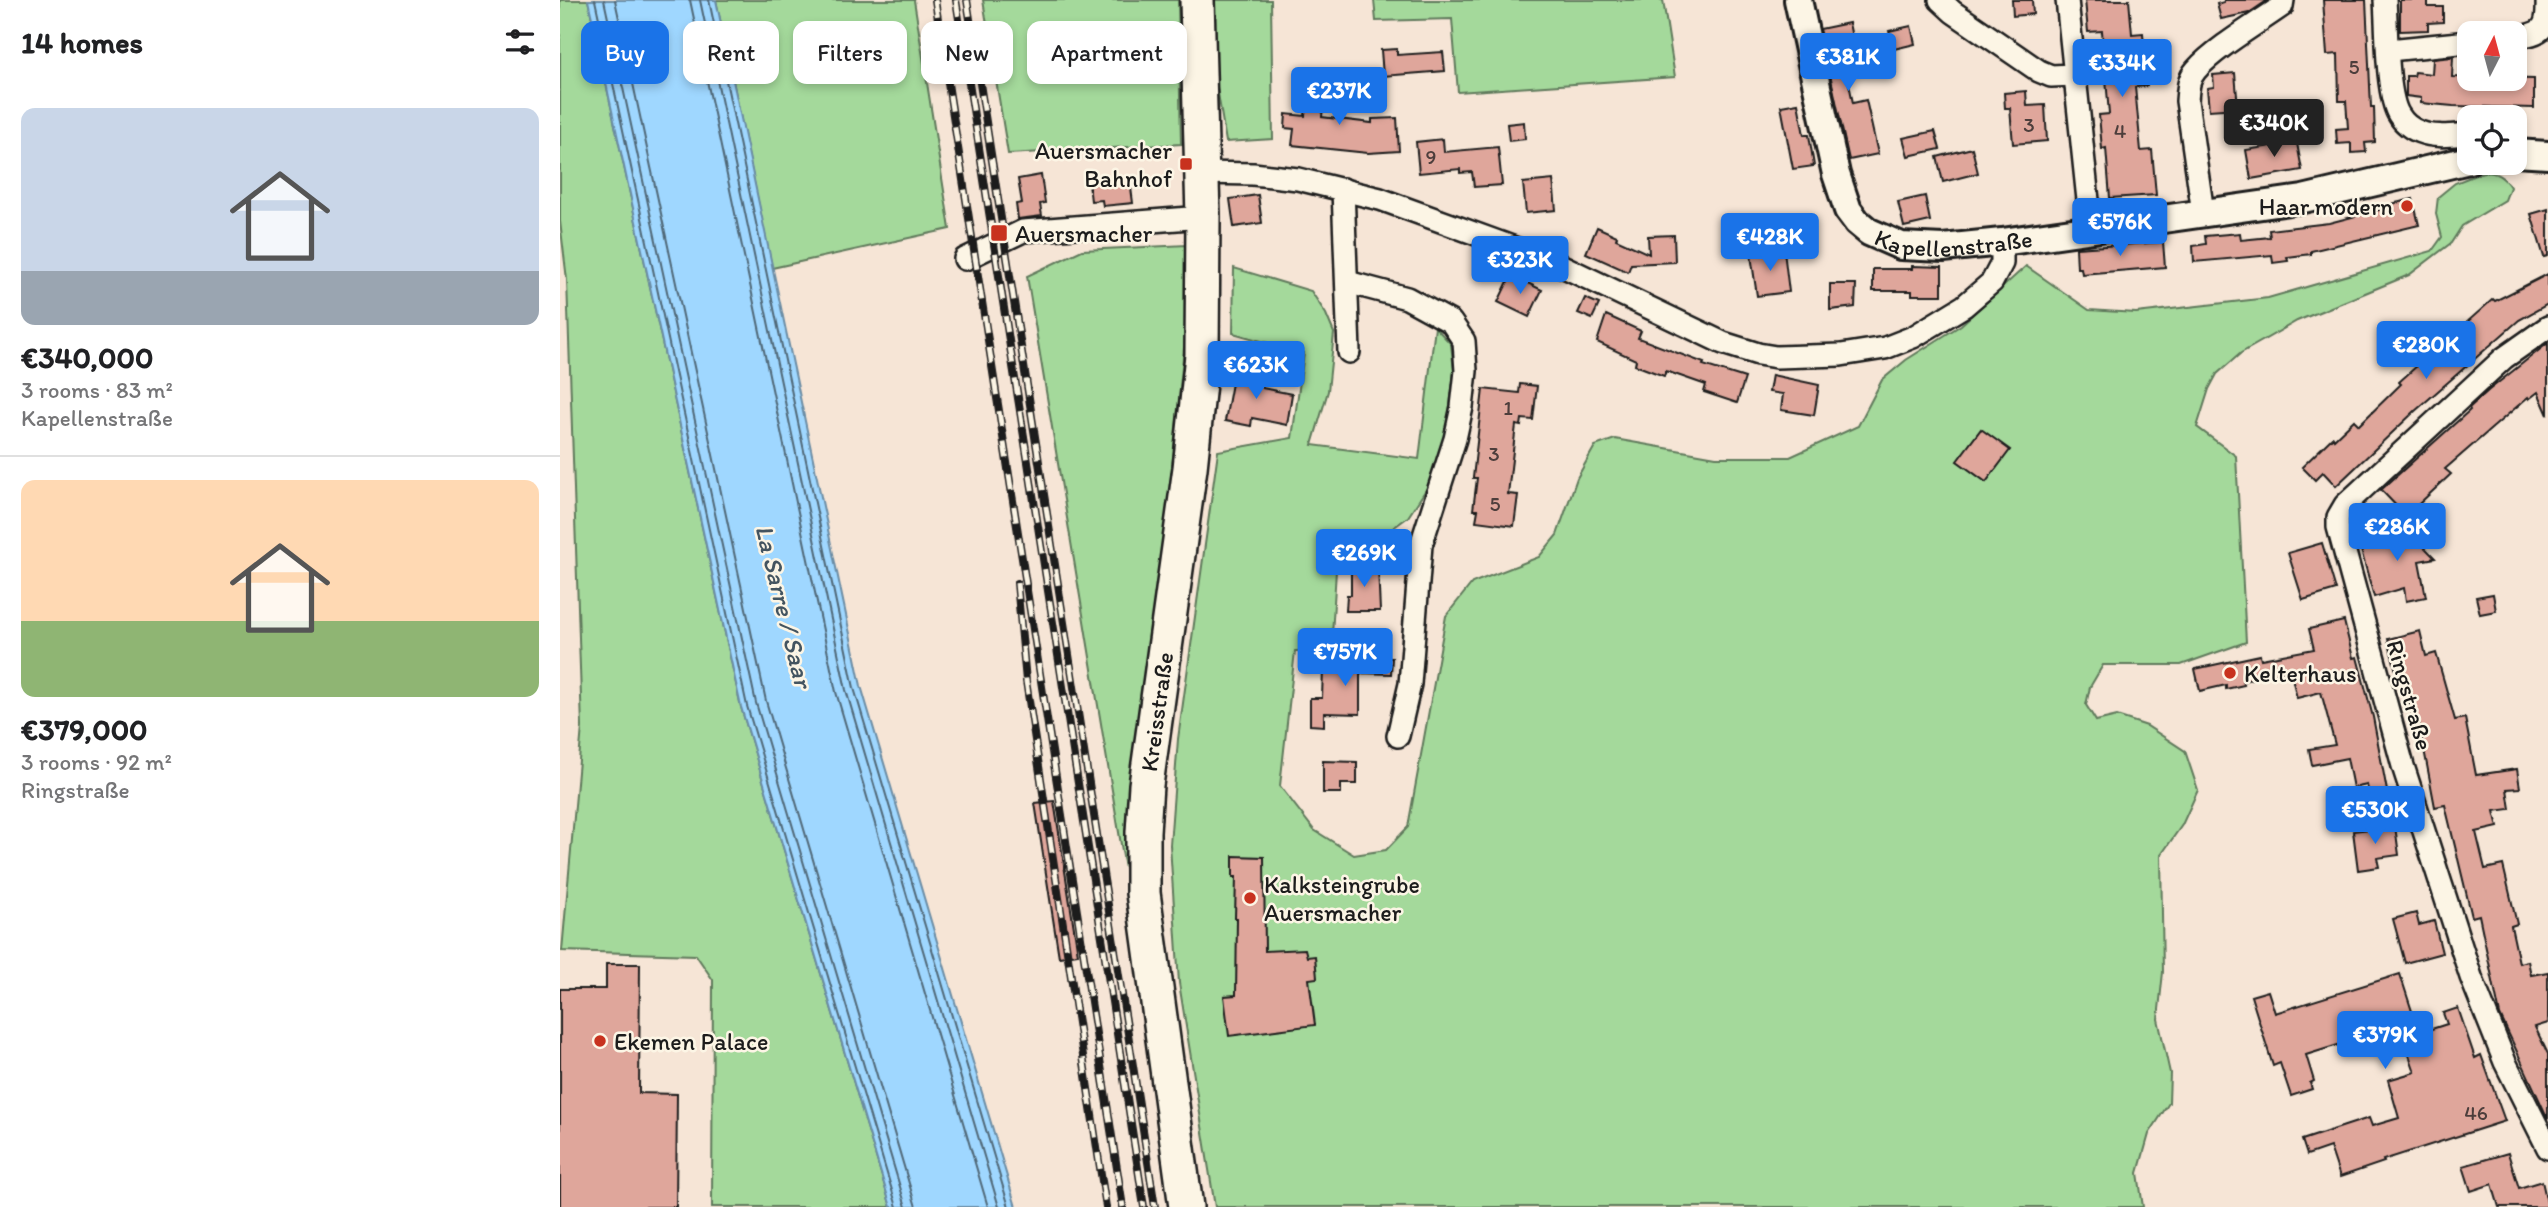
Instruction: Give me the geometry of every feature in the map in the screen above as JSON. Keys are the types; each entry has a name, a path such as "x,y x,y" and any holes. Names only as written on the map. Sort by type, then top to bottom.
{"main road":[{"name":"Kreisstraße","path":"1186,1207 1143,893 1143,832 1146,785 1198,405 1203,343 1203,217 1197,0"}],"street":[{"name":"Kapellenstraße","path":"1798,0 1841,193 1848,210 1868,232 1901,246 1933,248 2002,242 2203,214 2303,199 2457,163"},
{"path":"1940,0 1952,12 2039,71 2051,76 2074,75"},
{"path":"2067,0 2091,229"},
{"path":"2203,214 2187,101 2188,83 2195,70 2281,6 2283,0"},
{"path":"2385,0 2393,100 2398,114 2409,126 2420,132 2457,134"},
{"path":"2527,36 2542,30 2546,23 2547,0"},
{"path":"2389,50 2457,43"},
{"path":"1202,173 1298,178 1380,199 1556,263 1723,343 1758,354 1776,356 1842,355 1885,348 1913,337 1964,306 1992,282 2002,263 2002,242"},
{"path":"1343,189 1349,352"},
{"path":"965,259 1023,230 1203,217"},
{"path":"1347,282 1406,298 1451,322 1464,341 1466,371 1462,407 1455,439 1421,545 1410,684 1398,736"},
{"name":"Ringstraße","path":"2548,327 2504,358 2345,505 2338,517 2338,527 2357,604 2403,766 2471,978 2505,1062 2548,1148"}],"green space":[{"path":"560,0 588,0 593,21 581,21 581,84 606,84 741,707 891,1207 712,1207 713,980 696,955 562,951 582,727 567,280 560,221"},
{"path":"716,0 914,0 921,45 921,84 927,84 950,229 772,268 734,84 779,84 779,21 720,21"},
{"path":"983,0 1178,0 1178,21 1027,21 1027,84 1180,84 1181,144 1008,154 997,84 1013,84 1013,21 986,21"},
{"path":"1214,0 1271,0 1273,139 1226,142 1215,75"},
{"path":"1374,0 1663,0 1675,77 1458,92 1452,19 1376,21"},
{"path":"2475,175 2499,175 2510,187 2505,200 2462,226 2451,243 2409,275 2297,321 2241,353 2217,374 2209,389 2197,427 2236,456 2246,642 2181,665 2103,665 2090,687 2086,705 2096,721 2117,716 2147,726 2185,751 2198,790 2182,825 2161,855 2163,972 2158,1019 2170,1073 2169,1103 2149,1134 2138,1173 2143,1207 1215,1207 1179,983 1170,845 1178,739 1218,451 1292,438 1304,353 1233,333 1234,268 1311,291 1326,314 1334,333 1328,391 1312,445 1419,459 1435,327 1451,344 1454,371 1446,439 1427,488 1408,517 1378,539 1338,538 1331,651 1295,651 1280,786 1314,830 1354,855 1386,850 1408,827 1446,616 1472,583 1539,557 1557,535 1577,478 1595,446 1615,439 1716,457 1790,457 1858,426 1882,380 1906,360 1961,325 2026,266 2089,310 2136,313 2268,298 2432,251 2442,237 2436,214 2438,197 2455,183"},
{"path":"1187,245 1187,318 1129,893 1027,276 1082,250"}],"water":[{"name":"La Sarre / Saar","path":"588,0 716,0 720,21 683,21 683,84 734,84 861,686 1016,1207 891,1207 741,707 606,84 669,84 669,21 593,21"}],"building":[{"path":"2012,0 2032,0 2033,14 2013,16"},
{"path":"2085,0 2129,0 2132,34 2143,33 2147,86 2135,87 2141,151 2152,150 2156,195 2110,198 2106,148 2102,149 2099,115 2109,114 2102,31 2088,32"},
{"path":"2224,0 2268,0 2249,13 2221,19 2217,4"},
{"path":"2323,0 2366,0 2375,142 2365,143 2366,152 2351,153 2351,143 2337,144 2336,129 2348,128 2346,101 2339,101 2338,54 2327,55"},
{"path":"2400,0 2428,0 2428,7 2443,7 2443,22 2428,23 2428,30 2400,31"},
{"path":"1849,23 1858,66 1846,69 1853,103 1866,100 1878,154 1849,160 1820,29"},
{"path":"1911,26 1915,44 1894,49 1889,31"},
{"path":"1397,49 1397,55 1443,52 1445,71 1383,76 1381,50"},
{"path":"2453,57 2452,77 2457,77 2457,91 2527,91 2527,79 2534,79 2534,108 2527,108 2527,105 2457,106 2421,103 2421,98 2406,96 2406,76 2414,76 2415,72 2432,74 2433,59"},
{"path":"1305,72 1326,75 1322,117 1372,123 1372,119 1397,118 1399,151 1368,153 1292,145 1294,129 1285,128 1286,114 1305,116"},
{"path":"2235,73 2238,108 2209,110 2207,88 2214,87 2213,75"},
{"path":"2026,91 2027,106 2045,105 2047,141 2013,144 2010,108 2005,108 2004,93"},
{"path":"1798,103 1804,135 1809,135 1814,166 1793,169 1781,106"},
{"path":"1524,122 1525,139 1509,141 1507,124"},
{"path":"1935,131 1940,149 1908,156 1903,138"},
{"path":"2296,138 2302,170 2251,179 2246,150 2279,145 2279,141"},
{"path":"1443,139 1444,152 1498,147 1502,185 1474,187 1472,172 1460,173 1460,169 1419,173 1416,142"},
{"path":"1972,148 1978,173 1943,182 1937,157"},
{"path":"1041,175 1045,203 1040,204 1042,216 1018,219 1016,204 1022,203 1018,179"},
{"path":"1130,180 1133,203 1103,206 1102,200 1091,201 1089,184"},
{"path":"1553,180 1556,210 1526,213 1523,183"},
{"path":"1258,195 1262,223 1234,227 1230,199"},
{"path":"1925,196 1930,221 1904,227 1898,202"},
{"path":"2413,199 2419,225 2311,251 2311,254 2287,257 2288,261 2273,263 2272,255 2194,262 2193,246 2206,244 2205,236 2240,233 2241,240 2270,237 2269,230 2329,223"},
{"path":"2548,209 2548,256 2544,257 2531,214"},
{"path":"1597,227 1649,254 1648,236 1674,235 1675,262 1631,264 1628,272 1586,253"},
{"path":"2163,242 2165,267 2082,274 2081,268 2077,268 2076,248"},
{"path":"1784,251 1789,292 1757,296 1751,255"},
{"path":"1912,266 1942,267 1942,295 1912,295 1912,291 1873,291 1873,269 1912,269"},
{"path":"2548,274 2548,304 2519,320 2414,412 2336,486 2323,472 2315,480 2302,467 2354,420 2359,425 2418,365 2414,360 2425,350 2430,355 2493,299 2495,301"},
{"path":"1511,275 1542,290 1529,317 1498,302"},
{"path":"1830,284 1856,284 1855,307 1830,310"},
{"path":"1585,298 1599,304 1592,319 1578,313"},
{"path":"1606,315 1641,331 1638,338 1704,363 1703,365 1745,378 1737,403 1704,392 1706,385 1666,371 1664,376 1635,365 1636,360 1597,342"},
{"path":"2548,343 2548,415 2538,392 2529,399 2528,397 2445,469 2451,474 2406,516 2381,490 2489,390"},
{"path":"1238,370 1265,375 1262,388 1292,394 1287,425 1252,418 1251,426 1225,421 1232,383 1236,384"},
{"path":"1772,375 1819,385 1814,415 1781,410 1783,394 1769,392"},
{"path":"1520,384 1537,386 1533,420 1522,419 1521,426 1516,425 1508,494 1518,495 1514,526 1476,521 1478,510 1473,510 1477,478 1473,478 1483,389 1519,393"},
{"path":"1981,429 2010,450 1986,482 1957,461"},
{"path":"2397,519 2435,558 2419,561 2426,597 2406,601 2404,588 2374,597 2361,550 2390,542 2384,524"},
{"path":"2322,543 2336,590 2303,600 2288,553"},
{"path":"1351,565 1378,566 1380,611 1346,611 1347,595 1351,595"},
{"path":"2493,594 2496,611 2480,614 2476,597"},
{"path":"2344,621 2373,717 2387,791 2369,795 2367,785 2353,788 2347,758 2312,765 2309,749 2335,745 2321,692 2297,698 2290,670 2243,681 2244,685 2226,689 2226,685 2200,691 2195,669 2260,655 2261,659 2314,649 2309,629"},
{"path":"2420,631 2426,656 2436,653 2455,720 2465,718 2476,775 2517,769 2520,788 2507,789 2510,809 2494,811 2498,827 2476,832 2485,869 2503,865 2517,924 2511,926 2519,963 2528,961 2531,975 2548,972 2548,1023 2535,1027 2548,1054 2548,1119 2500,1015 2479,915 2472,917 2445,805 2435,807 2419,723 2415,724 2403,678 2398,679 2388,639"},
{"path":"1343,658 1392,658 1391,674 1360,673 1360,714 1324,713 1324,726 1310,725 1310,698 1322,698 1323,669 1343,670"},
{"path":"1323,761 1357,762 1357,784 1341,784 1341,793 1323,793"},
{"path":"1054,801 1078,954 1059,957 1035,803"},
{"path":"2395,826 2399,855 2377,858 2379,867 2358,870 2353,831"},
{"path":"1233,856 1264,857 1265,951 1305,949 1307,957 1315,956 1317,978 1309,979 1315,1025 1229,1036 1224,996 1236,995 1237,918"},
{"path":"2416,913 2419,925 2434,921 2442,953 2405,963 2393,919"},
{"name":"Ekemen Palace","path":"606,964 640,964 639,1093 677,1094 676,1207 560,1207 560,989 606,989"},
{"path":"2400,974 2419,1033 2447,1024 2443,1013 2458,1008 2475,1058 2481,1055 2505,1121 2383,1160 2384,1162 2340,1177 2330,1147 2307,1155 2302,1140 2369,1118 2372,1126 2399,1118 2388,1080 2415,1072 2399,1026 2306,1055 2314,1081 2310,1083 2312,1089 2291,1096 2280,1063 2273,1066 2251,996 2268,991 2275,1013"},
{"path":"2508,1153 2519,1188 2542,1181 2548,1207 2499,1207 2492,1184 2471,1191 2463,1166"}],"railway":[{"path":"935,0 1123,1207"},
{"path":"956,0 1144,1207"},
{"path":"967,0 1155,1207"},
{"path":"1017,583 1026,681 1106,1207"}],"place":[{"name":"Auersmacher Bahnhof","path":"1186,164"},
{"name":"Haar modern","path":"2407,206"},
{"name":"Auersmacher","path":"999,233"},
{"name":"Kelterhaus","path":"2230,673"},
{"name":"Kalksteingrube Auersmacher","path":"1250,898"},
{"name":"Ekemen Palace","path":"600,1041"}]}
